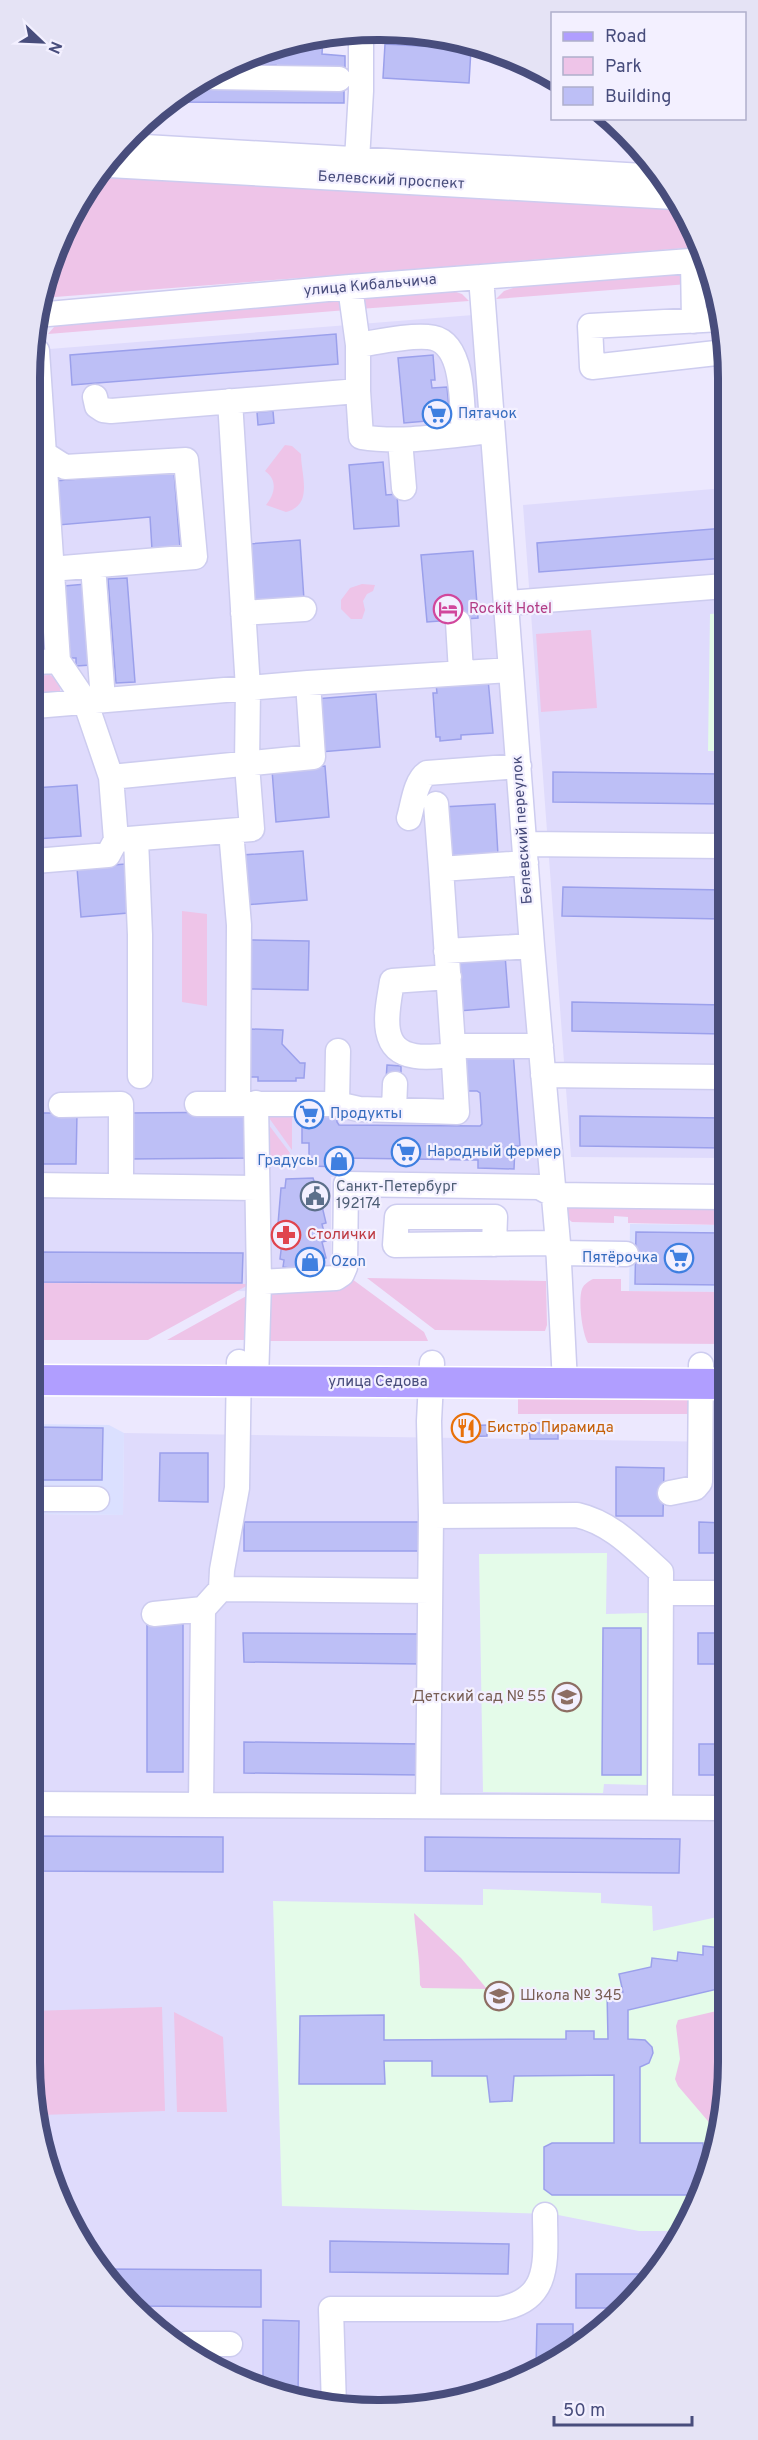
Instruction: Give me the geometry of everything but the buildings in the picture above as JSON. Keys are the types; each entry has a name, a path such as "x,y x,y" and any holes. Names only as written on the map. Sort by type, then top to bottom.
{"main road":[{"name":"улица Седова","path":"40,1361 247,1372"},
{"name":"улица Седова","path":"40,1380 247,1372 712,1374"}],"street":[{"path":"357,160 361,41"},
{"path":"225,77 339,79"},
{"name":"Белевский проспект","path":"134,146 650,176"},
{"name":"Белевский проспект","path":"117,165 663,196"},
{"name":"улица Кибальчича","path":"47,314 350,287 696,260"},
{"path":"694,321 698,264"},
{"name":"Белевский переулок","path":"481,277 491,431 507,603 532,946 554,1195 564,1373"},
{"path":"350,287 358,345 361,437 400,440 491,431"},
{"path":"712,320 591,326 592,367 717,353"},
{"path":"358,345 428,337 441,340 457,359 464,433"},
{"path":"95,396 97,406 111,411 358,391"},
{"path":"40,861 108,855 126,839 252,829 248,765 248,688 230,401"},
{"path":"40,402 51,569 47,662 94,700"},
{"path":"400,440 404,488"},
{"path":"43,453 65,467 186,460 195,557 51,569"},
{"path":"93,566 94,700 126,839 140,935 140,1076"},
{"path":"507,603 718,586"},
{"path":"243,613 304,609"},
{"path":"458,622 461,672"},
{"path":"40,705 308,683 511,670"},
{"path":"111,777 313,757 308,683"},
{"path":"409,818 422,776 427,773 519,765"},
{"path":"198,1104 337,1104 359,1109 457,1112 436,804"},
{"path":"201,1805 203,1609 221,1589 222,1570 237,1488 247,1372 259,1282 257,1188 247,1104 239,925 231,831"},
{"path":"441,869 526,853 718,846"},
{"path":"446,951 532,946"},
{"path":"449,977 392,981 386,1028 390,1041 406,1054 416,1056 453,1051 541,1046"},
{"path":"337,1104 338,1051"},
{"path":"543,1074 718,1077"},
{"path":"394,1084 394,1110"},
{"path":"61,1105 121,1104 121,1186"},
{"path":"259,1282 336,1278 342,1274 345,1267 346,1184 539,1187 554,1195 718,1197"},
{"path":"40,1185 257,1188"},
{"path":"494,1244 626,1254"},
{"path":"428,1805 431,1373"},
{"path":"670,1493 695,1488 699,1482 712,1374"},
{"path":"40,1499 97,1499"},
{"path":"431,1516 577,1515 586,1517 613,1530 661,1572 660,1807"},
{"path":"221,1589 430,1591"},
{"path":"661,1593 718,1593"},
{"path":"154,1614 203,1609"},
{"path":"40,1804 718,1808"},
{"path":"334,2397 331,2309 491,2309 516,2306 535,2290 542,2279 546,2265 545,2214"},
{"path":"194,2344 230,2344"}],"shaded area":[{"path":"473,315 541,1178 331,1177 331,1292 40,1289 42,350"},
{"path":"718,489 718,1158 571,1157 523,505"},
{"path":"718,613 718,751 708,751 710,614"},
{"name":"Пятёрочка","path":"630,1224 718,1225 718,1292 629,1291"},
{"path":"40,1424 109,1425 124,1433 123,1515 40,1514"},
{"path":"124,1433 718,1442 718,2061 711,2127 700,2170 683,2211 648,2267 618,2300 585,2330 529,2365 467,2388 401,2399 335,2397 270,2382 229,2365 173,2330 140,2300 110,2267 75,2211 52,2149 41,2083 40,1514 123,1515"},
{"name":"Детский сад № 55","path":"607,1553 606,1614 647,1613 654,1615 648,1785 604,1784 603,1793 483,1792 479,1554"},
{"name":"Школа № 345","path":"483,1889 601,1893 601,1903 652,1906 653,1931 718,1917 718,2061 715,2105 700,2170 683,2211 671,2231 639,2231 553,2214 282,2206 273,1901 483,1905"}],"green space":[{"path":"108,177 672,209 691,248 51,297 58,270 75,229"},
{"path":"685,273 688,284 496,299 504,291 519,286"},
{"path":"453,291 462,294 469,301 359,309 361,299"},
{"path":"342,301 347,310 48,334 62,322"},
{"path":"285,445 292,446 301,454 304,488 300,503 286,512 266,505 274,487 272,479 265,471"},
{"path":"362,584 375,585 373,591 367,594 363,601 365,610 362,619 351,619 341,609 341,600 350,588"},
{"path":"591,630 597,708 541,712 536,634"},
{"path":"50,675 60,682 60,692 40,697 40,676"},
{"path":"182,911 207,914 207,1006 182,1002"},
{"path":"292,1109 292,1150 264,1111"},
{"path":"262,1116 290,1153 283,1164 267,1163"},
{"path":"718,1204 718,1225 628,1223 628,1217 614,1216 614,1223 572,1222 566,1217 565,1205"},
{"path":"367,1278 546,1281 547,1325 545,1331 435,1330"},
{"path":"352,1279 424,1332 428,1341 266,1341 266,1290"},
{"path":"593,1279 621,1279 621,1291 718,1292 718,1344 588,1343 582,1324 581,1294 588,1282"},
{"path":"40,1283 250,1284 148,1340 40,1340"},
{"path":"250,1294 250,1340 167,1340"},
{"path":"518,1398 695,1399 695,1414 518,1414"},
{"path":"414,1913 461,1958 487,1989 422,1988"},
{"path":"162,2007 165,2111 45,2115 41,2083 40,2011"},
{"path":"718,2011 717,2083 711,2125 678,2086 675,2079 680,2059 676,2026 678,2020"},
{"path":"174,2012 223,2037 227,2112 177,2112"}],"place":[{"name":"Пятачок","path":"437,414"},
{"name":"Rockit Hotel","path":"448,609"},
{"name":"Продукты","path":"309,1114"},
{"name":"Народный фермер","path":"406,1152"},
{"name":"Градусы","path":"339,1161"},
{"name":"Санкт-Петербург 192174","path":"315,1196"},
{"name":"Столички","path":"286,1235"},
{"name":"Пятёрочка","path":"679,1258"},
{"name":"Ozon","path":"310,1262"},
{"name":"Бистро Пирамида","path":"466,1428"},
{"name":"Детский сад № 55","path":"567,1697"},
{"name":"Школа № 345","path":"499,1996"}]}
